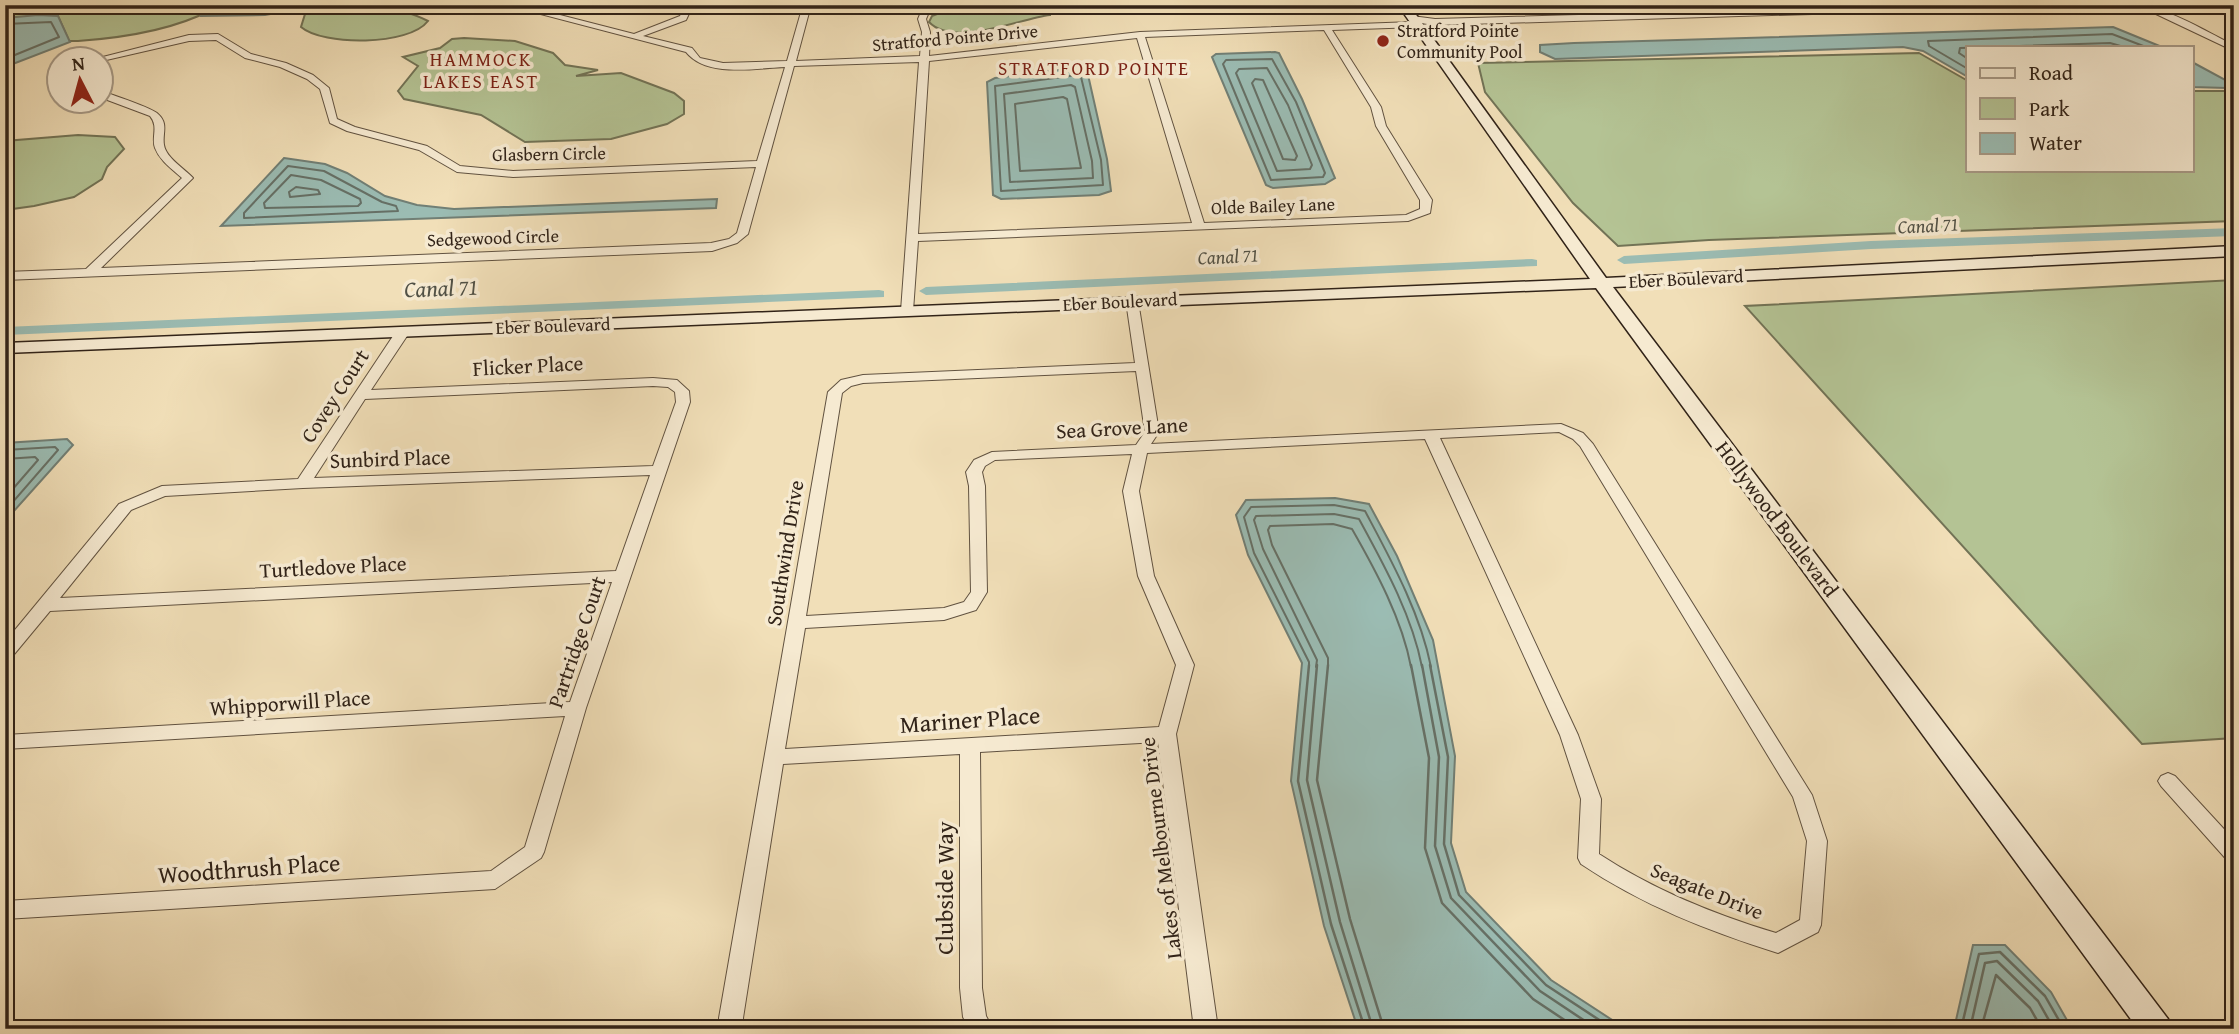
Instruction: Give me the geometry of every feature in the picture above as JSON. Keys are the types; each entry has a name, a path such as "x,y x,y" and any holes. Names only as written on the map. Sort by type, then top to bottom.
{"street":[{"name":"Stratford Pointe Drive","path":"510,5 689,50 697,60 705,64 723,66 987,55 1140,35 1327,29 1334,32 1435,22 2047,5"},
{"path":"635,36 682,18 689,5"},
{"name":"Sedgewood Circle","path":"5,276 712,247 733,240 742,234 807,5"},
{"path":"907,311 926,33 922,19 928,5"},
{"name":"Hollywood Boulevard","path":"1403,5 1601,283 2157,1029"},
{"path":"2132,5 2159,12 2234,48"},
{"name":"Olde Bailey Lane","path":"912,238 1408,218 1426,211 1426,200 1381,126 1376,107 1327,29"},
{"name":"Glasbern Circle","path":"116,55 189,38 208,35 218,37 248,56 283,65 310,77 324,88 333,121 351,129 423,148 457,169 513,174 762,164"},
{"path":"1140,35 1199,226"},
{"path":"89,273 188,177 167,159 159,146 163,128 161,120 150,112 116,101"},
{"name":"Eber Boulevard","path":"5,348 1601,283 2234,251"},
{"name":"Lakes of Melbourne Drive","path":"1132,301 1152,432 1140,449 1131,491 1146,576 1185,665 1167,734 1206,1029"},
{"name":"Covey Court","path":"303,483 402,333"},
{"name":"Southwind Drive","path":"732,1029 731,1018 833,399 839,387 863,379 1143,367"},
{"name":"Flicker Place","path":"362,395 665,382 680,388 683,402"},
{"name":"Partridge Court","path":"495,880 534,852 577,708 683,402"},
{"name":"Sea Grove Lane","path":"797,622 944,614 970,606 979,593 977,486 974,472 979,463 1002,455 1554,427 1574,433 1586,444"},
{"name":"Seagate Drive","path":"1430,433 1569,735 1591,799 1588,858 1620,880 1732,930 1778,943 1811,925 1817,841 1802,795 1586,444"},
{"name":"Sunbird Place","path":"44,606 125,507 162,491 661,470"},
{"name":"Turtledove Place","path":"44,606 623,576"},
{"path":"5,654 44,606"},
{"name":"Whipporwill Place","path":"5,742 577,708"},
{"name":"Mariner Place","path":"776,757 1167,734"},
{"name":"Clubside Way","path":"970,746 971,988 975,1017 981,1029"},
{"path":"2168,781 2234,854"},
{"name":"Woodthrush Place","path":"5,911 495,880"}],"green space":[{"path":"5,5 212,6 211,10 196,17 164,28 112,38 69,41 58,16 5,18"},
{"path":"285,5 377,7 412,14 428,21 418,29 385,39 327,38 301,27 305,14 295,10 281,12"},
{"path":"960,5 1050,5 1050,15 970,32 940,29 929,22 932,16"},
{"path":"452,39 515,41 553,53 565,65 598,70 576,76 621,73 674,93 684,101 684,114 667,124 611,139 525,142 481,115 404,99 398,91 418,66 403,57 440,48"},
{"path":"1919,53 1966,80 1966,172 2194,172 2194,91 2234,91 2234,221 1709,240 1618,246 1573,203 1485,92 1478,63"},
{"path":"78,135 115,137 124,149 107,167 102,179 74,197 5,210 5,141"},
{"path":"2234,280 2234,738 2142,744 1745,306"}],"water":[{"path":"212,5 285,5 281,12 265,15 200,16 211,10"},
{"path":"58,16 70,42 60,46 46,46 46,51 5,67 5,18"},
{"path":"2113,27 2160,46 1966,46 1966,76 1923,51 1903,47 1555,59 1540,52 1540,45"},
{"path":"1279,53 1302,99 1335,178 1325,184 1273,188 1266,185 1212,57 1216,54"},
{"path":"2194,63 2231,83 2227,88 2194,87"},
{"path":"1086,66 1107,159 1111,191 1099,195 1001,199 993,195 987,82 995,78"},
{"path":"284,158 325,164 347,173 385,196 417,205 454,209 717,199 716,208 221,226"},
{"path":"67,439 73,445 5,521 5,443"},
{"path":"1335,498 1369,504 1397,556 1433,640 1455,756 1451,843 1466,892 1551,980 1626,1029 1358,1029 1324,926 1291,781 1302,663 1248,555 1236,515 1246,500"},
{"path":"1973,945 2005,945 2051,992 2072,1029 1954,1029"}],"waterway":[{"name":"Canal 71","path":"1624,260 1871,245 2234,232"},
{"name":"Canal 71","path":"926,291 1532,263"},
{"name":"Canal 71","path":"5,331 879,294"}],"place":[{"name":"Stratford Pointe Community Pool","path":"1383,41"}],"district":[{"name":"STRATFORD POINTE","path":"1094,68"},
{"name":"HAMMOCK LAKES EAST","path":"481,70"}]}
